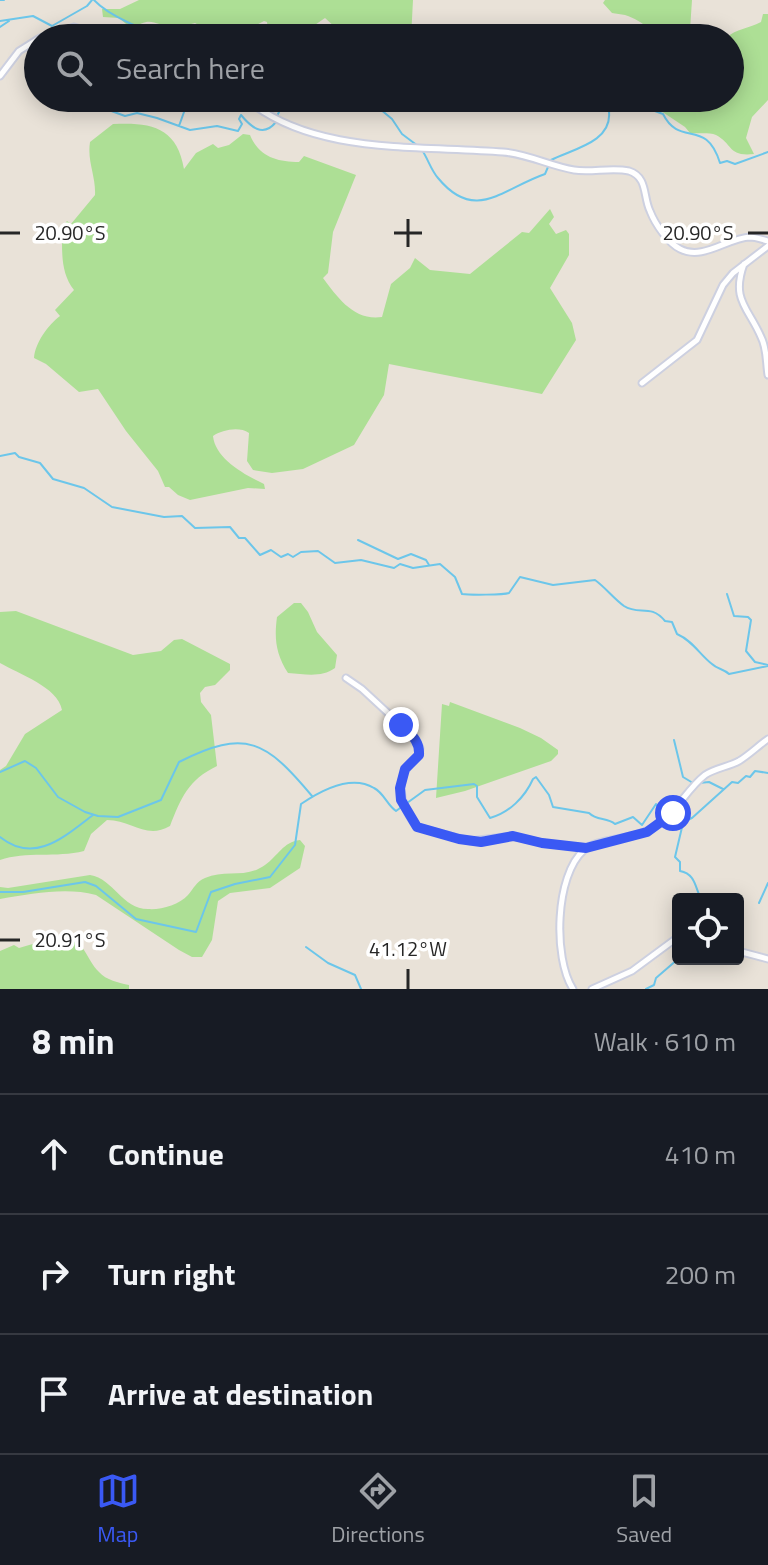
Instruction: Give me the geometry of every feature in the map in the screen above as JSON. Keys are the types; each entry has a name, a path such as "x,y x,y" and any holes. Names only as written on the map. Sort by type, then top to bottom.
{"street":[{"path":"0,76 24,48"},
{"path":"265,112 286,122 344,140 515,153 577,171 628,171 639,177 649,209 662,231 678,248 690,253 751,237 768,243"},
{"path":"642,383 697,340 723,285 768,243"},
{"path":"744,263 739,294 745,311 761,337 768,375"},
{"path":"346,678 415,738 419,755 405,769 400,788 401,800 417,827 470,841 513,836 586,848 630,838 657,826 673,813 695,783 709,772 736,763 768,739"},
{"path":"573,989 566,978 560,951 563,890 576,860 586,848"},
{"path":"592,989 632,971 672,941"},
{"path":"744,953 768,959"}],"green space":[{"path":"139,0 413,0 412,24 332,24 325,18 316,24 267,24 264,21 258,24 126,24 119,18 103,17 102,9 120,9"},
{"path":"605,0 692,0 690,24 642,24 625,15 612,13 603,3"},
{"path":"763,14 768,14 768,100 752,117 746,138 754,154 739,154 716,135 690,133 662,112 744,112 744,28 761,22"},
{"path":"113,124 139,124 160,130 175,144 184,169 196,153 213,144 218,148 229,145 243,134 250,135 258,148 276,159 299,162 304,156 356,175 333,232 328,273 323,278 355,312 372,317 382,317 391,284 410,268 415,258 430,270 470,274 522,232 529,233 550,209 554,217 549,224 556,234 566,230 569,234 569,255 550,288 572,323 576,340 542,394 389,364 384,395 354,445 303,469 272,473 253,470 247,461 249,433 236,429 226,431 213,436 219,451 239,470 264,484 265,489 248,488 190,500 178,495 165,487 158,471 98,389 79,392 46,364 34,358 43,335 60,316 55,310 74,290 64,268 62,242 67,241 68,233 63,226 67,221 71,224 95,195 90,142"},
{"path":"294,603 301,603 317,632 337,655 335,668 330,671 313,675 288,673 284,666 277,646 277,617"},
{"path":"16,611 133,655 161,651 174,640 182,639 230,664 230,670 215,685 205,687 200,693 201,702 211,715 217,766 192,784 170,826 154,831 107,820 91,834 84,851 0,860 0,770 6,766 25,734 62,710 46,688 0,663 0,612"},
{"path":"450,702 541,738 558,750 558,754 551,761 436,798 442,704 449,706"},
{"path":"300,840 305,846 300,868 270,888 230,893 218,901 212,940 202,957 192,957 179,950 96,895 60,891 0,899 0,887 90,875 106,882 139,908 164,908 184,899 205,878 258,869 285,846"},
{"path":"63,935 81,945 102,975 129,985 129,989 0,989 0,951"}],"waterway":[{"path":"56,24 92,0"},
{"path":"94,0 132,24"},
{"path":"0,21 33,16 48,24"},
{"path":"0,27 9,21"},
{"path":"114,112 125,116 137,113 190,130 217,126 238,131 242,124 239,119 241,115 257,129 266,129 276,122"},
{"path":"179,126 184,112"},
{"path":"277,116 279,112"},
{"path":"384,112 402,134 418,146"},
{"path":"422,150 436,175 451,191 464,198 489,198 545,174 551,160 598,137 608,122 609,112"},
{"path":"658,112 677,130 708,141 720,163 727,161 735,164 768,152"},
{"path":"0,456 15,453 40,463 53,479 84,488 112,507 164,517 182,516 195,528 230,527 260,555 271,550 281,557 288,554 293,557 301,552 318,551 335,563 361,560 394,568 400,564 413,568 440,564 455,577 462,594 509,593 520,577 553,585 595,580 629,609 654,612 665,621 672,622 677,634 688,640 714,666 729,674 768,666"},
{"path":"358,540 398,559 411,554 426,560 429,565"},
{"path":"727,594 734,616 751,620 746,651 755,662 768,665"},
{"path":"674,740 683,777 693,783"},
{"path":"0,772 25,761 36,768 58,797 85,812 118,817 161,800 179,762 202,751 238,743 267,752 312,796"},
{"path":"0,892 23,892 85,882 96,886 136,919 196,932 211,892 270,877 295,845 301,804 346,783 365,784 377,790 396,811 425,790 474,784 477,786 477,797 490,818 516,803 536,777 549,795 553,807 589,813 615,824 633,817 642,825 656,804 676,825 692,818 732,782 738,783 755,771 768,773"},
{"path":"699,783 709,782 723,789"},
{"path":"0,837 13,845 37,848 60,839 93,815"},
{"path":"683,823 675,857 680,862 680,871 692,878 698,893"},
{"path":"759,903 768,883"},
{"path":"306,947 328,963 355,975 361,989"},
{"path":"646,989 654,985 656,978 672,964"}],"route":[{"path":"401,725 415,738 420,748 419,755 405,769 400,788 401,800 417,827 423,830 470,841 513,836 558,846 586,848 647,832 673,813"}]}
